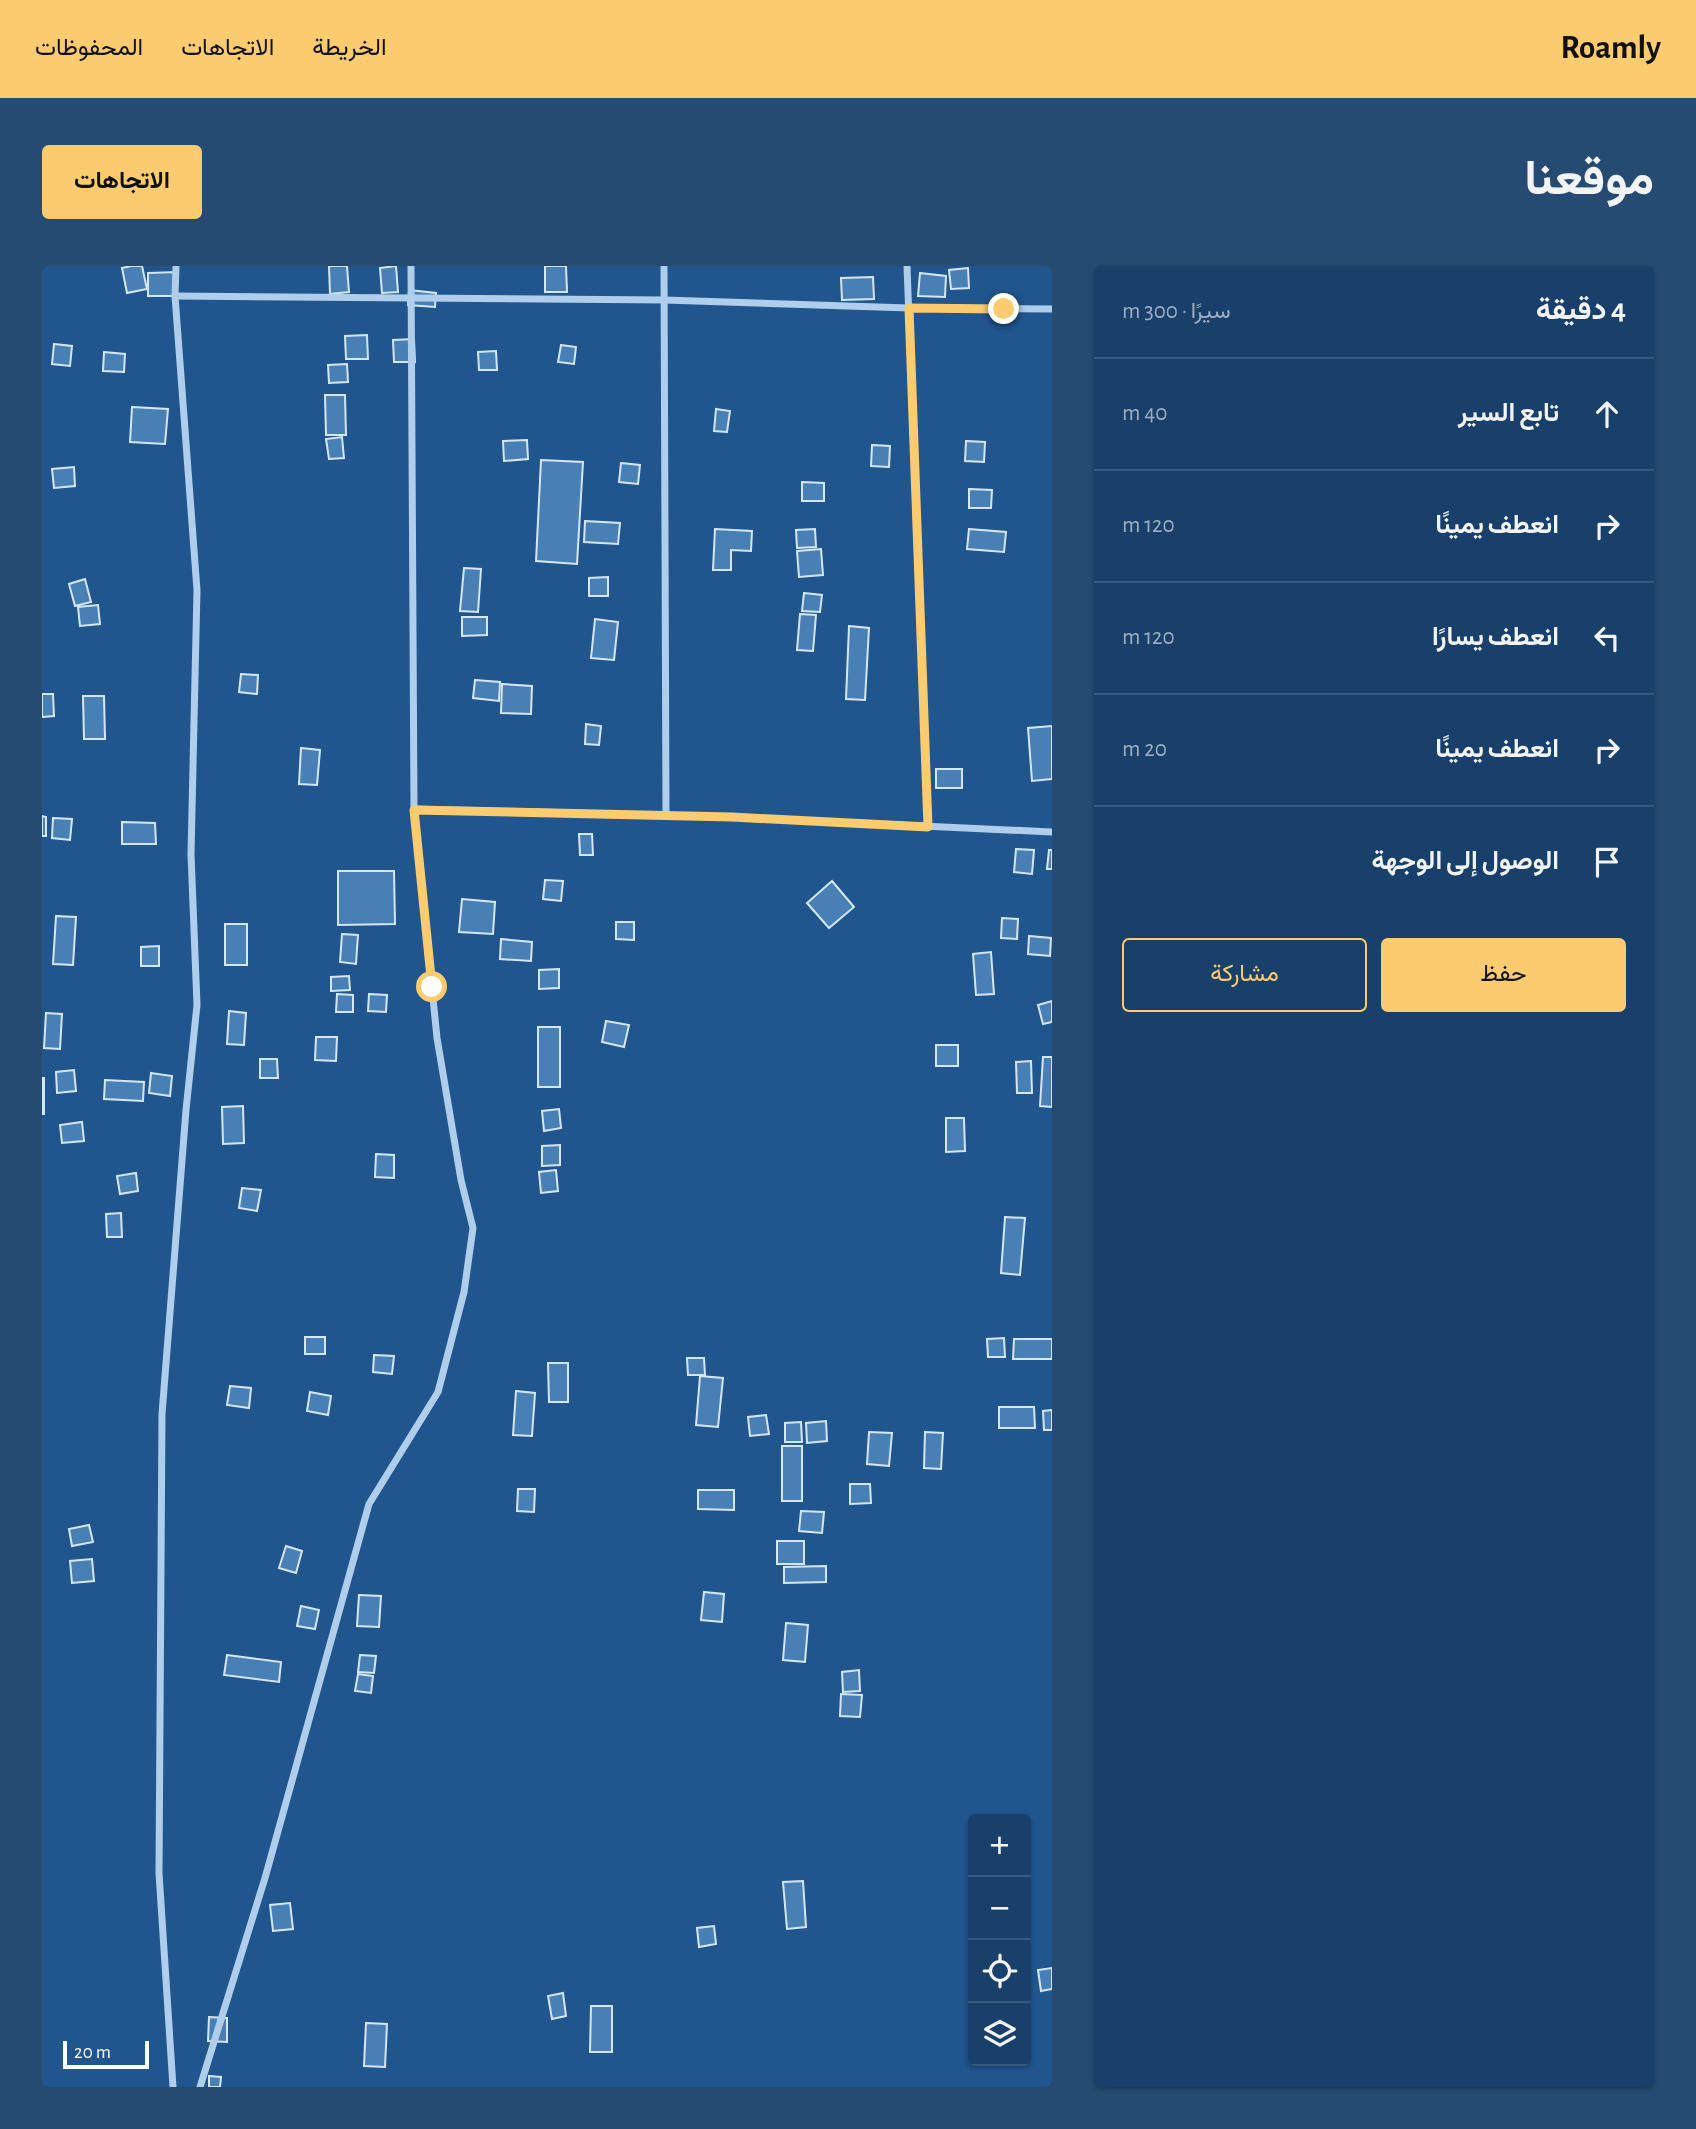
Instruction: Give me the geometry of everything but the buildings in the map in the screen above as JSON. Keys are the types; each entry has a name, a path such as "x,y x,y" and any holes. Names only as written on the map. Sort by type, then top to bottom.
{"street":[{"path":"173,2087 159,1873 162,1415 197,1005 191,854 197,590 175,296 176,266"},
{"path":"200,2087 265,1878 369,1504 438,1392 464,1292 473,1228 461,1180 437,1038 414,810 411,266"},
{"path":"664,266 666,816"},
{"path":"907,266 928,827"},
{"path":"175,296 665,300 909,308 1052,309"},
{"path":"414,810 666,816 1052,832"}],"route":[{"path":"432,987 414,810 732,817 928,827 909,308 1004,309"}]}
